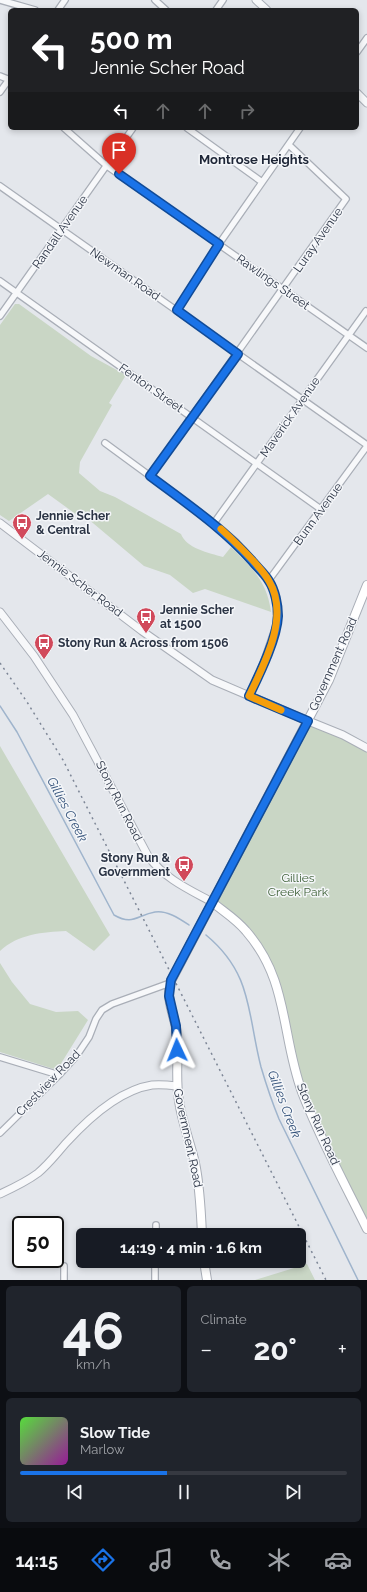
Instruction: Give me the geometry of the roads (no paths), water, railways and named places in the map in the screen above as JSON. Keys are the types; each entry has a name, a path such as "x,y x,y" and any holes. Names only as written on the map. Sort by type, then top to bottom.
{"main road":[{"name":"Government Road","path":"202,1228 200,1195 196,1171 181,1117 177,1086 177,1035 169,996 170,983 331,675 367,585"},
{"name":"Stony Run Road","path":"212,902 231,916 245,930 257,944 271,969 280,996 292,1059 302,1090 316,1126 367,1229"},
{"path":"205,1268 207,1280"}],"street":[{"path":"0,0 28,8"},
{"path":"155,0 164,8"},
{"path":"256,0 265,8"},
{"path":"359,49 367,38"},
{"path":"0,92 8,82"},
{"path":"359,96 367,103"},
{"name":"Rawlings Street","path":"66,130 107,166 367,348"},
{"name":"Randall Avenue","path":"0,316 132,130"},
{"path":"191,130 262,182"},
{"path":"177,310 219,244 299,130"},
{"name":"Luray Avenue","path":"150,476 284,289 346,199 289,145"},
{"name":"Newman Road","path":"0,186 367,445"},
{"name":"Fenton Street","path":"0,281 16,294 322,510"},
{"name":"Maverick Avenue","path":"214,523 366,311"},
{"path":"105,443 214,523 236,542 269,580 277,605 276,626 261,670 249,696"},
{"name":"Bunn Avenue","path":"269,580 322,510 367,445"},
{"name":"Jennie Scher Road","path":"0,523 142,631 212,680 347,737 367,748"},
{"name":"Stony Run Road","path":"0,612 38,662 73,715 151,860 170,879 212,902"},
{"name":"Crestview Road","path":"0,1133 59,1075 82,1049 99,1014 105,1007 142,992 170,983"},
{"path":"0,1057 59,1075"},
{"path":"0,1194 38,1173 81,1128 110,1105 134,1091 149,1086 177,1086"},
{"path":"64,1268 64,1280"},
{"path":"155,1280 156,1268"}],"waterway":[{"name":"Gillies Creek","path":"0,706 17,732 114,915 126,920 131,920 149,913 164,912 182,920 189,925"},
{"name":"Gillies Creek","path":"206,935 232,964 240,980 246,995 261,1067 276,1113 358,1280"}],"railway":[{"path":"0,663 27,702 63,760 326,1280"}],"place":[{"name":"Jennie Scher & Central","path":"22,540"},
{"name":"Jennie Scher at 1500","path":"146,634"},
{"name":"Stony Run & Across from 1506","path":"44,660"},
{"name":"Stony Run & Government","path":"184,882"}],"district":[{"name":"Montrose Heights","path":"254,159"}],"park label":[{"name":"Gillies Creek Park","path":"298,885"}]}
